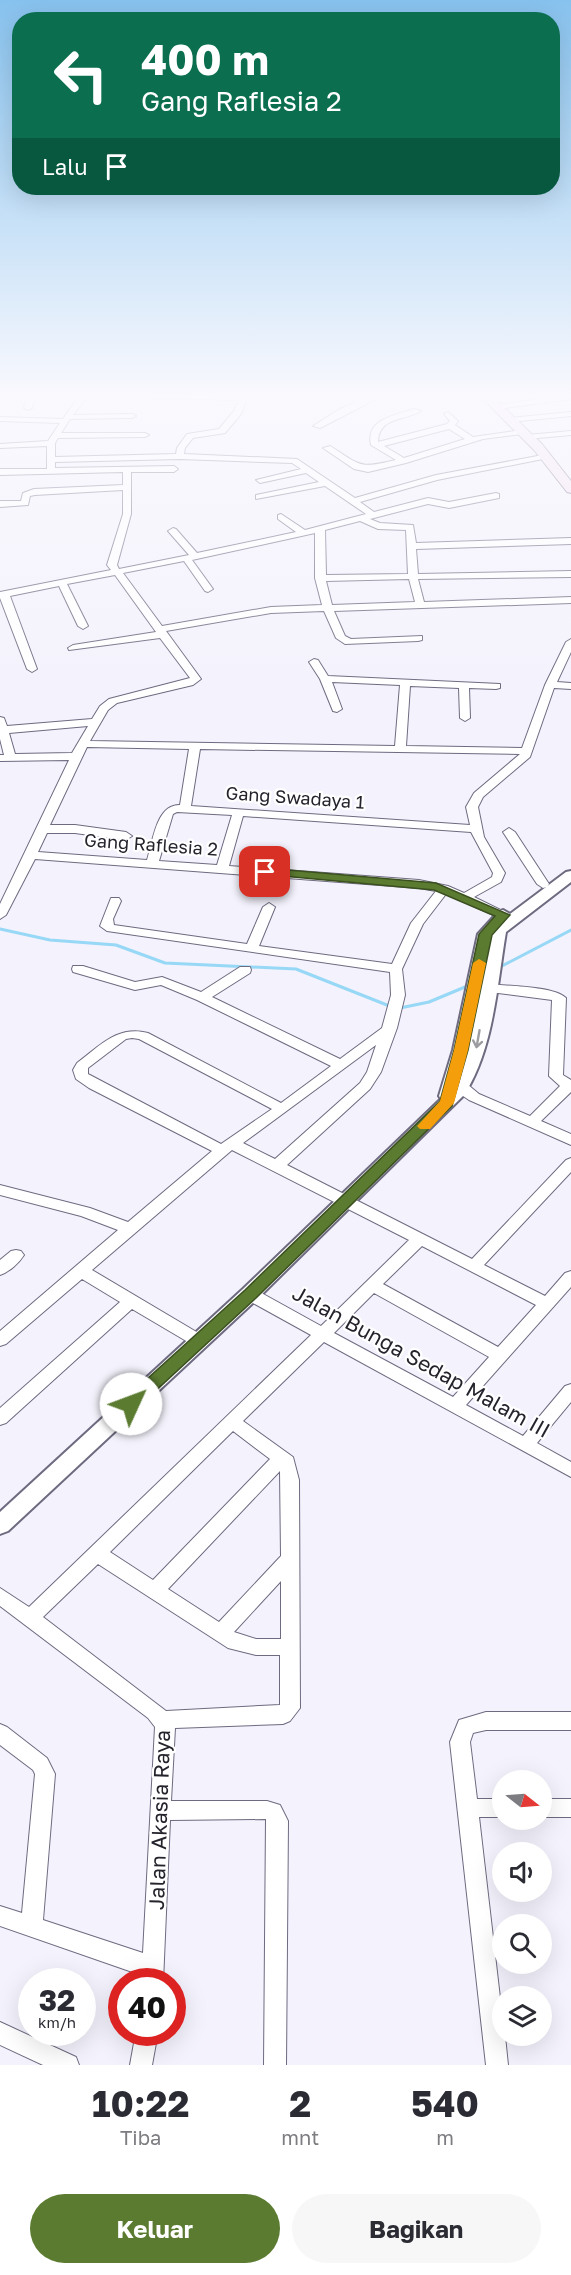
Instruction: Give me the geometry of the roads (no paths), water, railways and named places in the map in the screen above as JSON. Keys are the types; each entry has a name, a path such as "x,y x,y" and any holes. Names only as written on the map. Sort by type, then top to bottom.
{"street":[{"path":"28,513 25,503 26,495 30,492 62,490"},
{"path":"0,915 31,855 76,756 104,708 113,700 195,680 196,677 115,571 112,561 127,514 127,490"},
{"path":"259,498 294,490"},
{"path":"338,490 373,515"},
{"path":"355,501 392,490"},
{"path":"32,669 2,594 320,530 428,501 449,505 496,496"},
{"path":"0,504 25,503"},
{"path":"281,517 303,533"},
{"path":"361,518 378,526 410,527 413,577 420,604"},
{"path":"320,530 320,578 326,607 344,641 417,638"},
{"path":"173,531 208,590"},
{"path":"412,546 571,541"},
{"path":"320,578 571,574"},
{"path":"62,583 83,626"},
{"path":"73,648 253,612 326,607 571,600"},
{"path":"464,898 498,876 498,871 474,829 472,807 478,795 519,762 527,751 550,685 571,642"},
{"path":"314,662 325,679 337,709"},
{"path":"325,679 496,686"},
{"path":"400,748 405,682"},
{"path":"464,685 465,718"},
{"path":"550,685 571,686"},
{"path":"76,756 5,758 2,725 97,722"},
{"path":"84,744 527,751"},
{"path":"152,864 168,812 175,808 185,808 195,746"},
{"name":"Gang Swadaya 1","path":"185,808 474,829"},
{"path":"222,868 239,811"},
{"path":"41,830 75,829 126,836"},
{"path":"509,832 543,884"},
{"name":"Gang Raflesia 2","path":"31,855 419,884 444,889 508,917"},
{"path":"4,1514 250,1294 457,1093 484,979 500,930 508,917 543,884 571,865"},
{"path":"508,917 571,875"},
{"path":"276,1167 369,1081 392,1021 398,995 396,969 417,923 444,889"},
{"path":"115,901 107,919 106,926 111,928 396,969"},
{"path":"252,948 269,906"},
{"path":"78,969 135,986 162,981 202,997 341,1065"},
{"path":"202,997 245,970"},
{"path":"484,979 559,998 556,1072 558,1078 570,1086 532,1122"},
{"path":"0,1340 227,1146 341,1065 392,1021"},
{"path":"282,1109 143,1036 132,1034 122,1036 82,1066 80,1070 81,1076 94,1085 276,1167 419,1240 475,1265 548,1304"},
{"path":"457,1093 571,1140"},
{"path":"475,1265 571,1163"},
{"path":"0,1190 75,1209 130,1229"},
{"path":"30,1618 419,1240"},
{"path":"81,1270 199,1341"},
{"path":"456,1405 571,1277"},
{"path":"372,1285 501,1356"},
{"name":"Jalan Bunga Sedap Malam III","path":"250,1294 571,1470"},
{"path":"0,1418 132,1300"},
{"path":"525,1445 569,1397"},
{"path":"163,1720 283,1715 290,1708 288,1561 290,1480 286,1462 282,1458 231,1421"},
{"path":"155,1590 282,1458"},
{"path":"96,1552 221,1633 248,1646 288,1647"},
{"path":"221,1633 288,1561"},
{"name":"Jalan Akasia Raya","path":"0,1596 163,1720 166,1734 153,1968"},
{"path":"497,2065 460,1742 466,1726 486,1721 571,1721"},
{"path":"0,1733 40,1764 45,1774 32,1926"},
{"path":"468,1808 492,1808"},
{"path":"552,1808 571,1809"},
{"path":"163,1811 267,1810 273,1812 278,1821 275,2065"},
{"path":"0,1916 32,1926 136,1968"},
{"path":"0,2033 68,2065"},
{"path":"141,2065 144,2046"}],"waterway":[{"path":"0,929 50,940 116,945 165,963 296,969 392,1007"},
{"path":"500,967 571,930"},
{"path":"400,1008 429,1002 465,987"}]}
